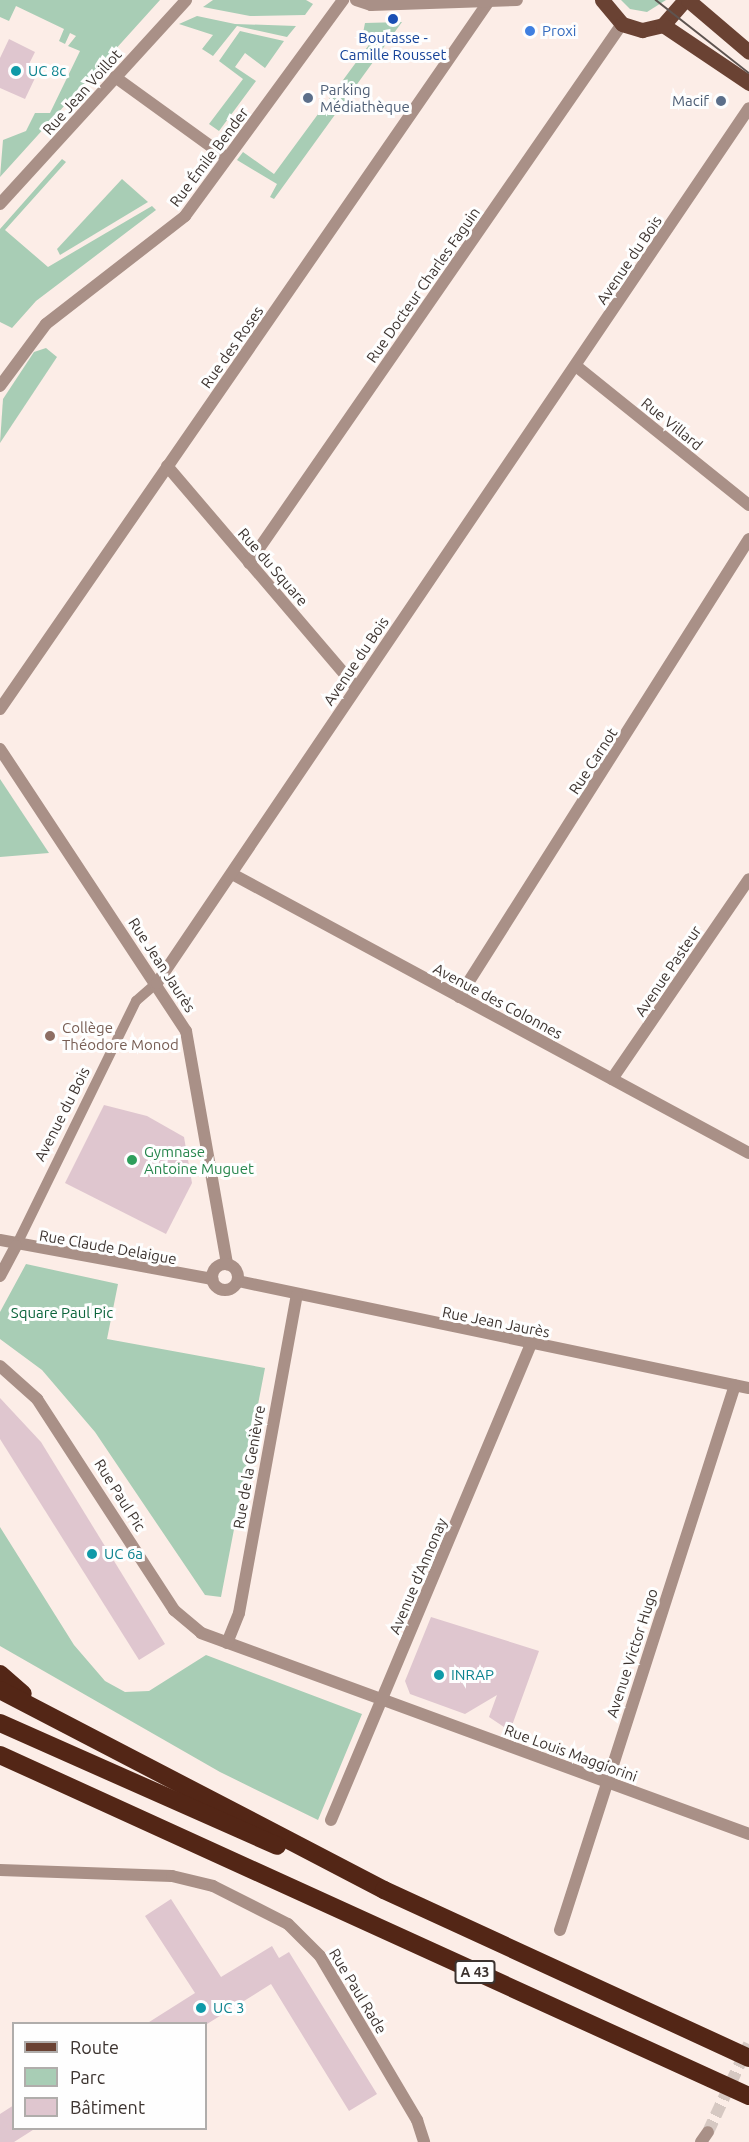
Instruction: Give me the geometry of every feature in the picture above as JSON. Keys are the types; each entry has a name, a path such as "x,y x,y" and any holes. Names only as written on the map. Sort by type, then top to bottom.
{"highway":[{"path":"0,1674 40,1708"},
{"path":"0,1690 40,1708 384,1890"},
{"name":"A 43","path":"0,1723 384,1890 749,2058"},
{"name":"A 43","path":"3,1756 749,2096"}],"main road":[{"path":"602,0 622,24 642,30 663,25 687,0 749,52"},
{"path":"663,25 749,83"}],"street":[{"name":"Rue Jean Voillot","path":"0,204 186,0"},
{"name":"Rue Émile Bender","path":"0,386 46,324 185,216 343,0"},
{"path":"356,0 371,5 517,0"},
{"name":"Rue des Roses","path":"0,709 489,2"},
{"name":"Rue Docteur Charles Faguin","path":"249,563 622,24"},
{"path":"115,77 227,158"},
{"name":"Avenue du Bois","path":"16,1246 136,1001 157,983 234,875 356,687 749,108"},
{"name":"Rue Villard","path":"576,366 749,505"},
{"name":"Rue du Square","path":"167,466 356,687"},
{"name":"Rue Carnot","path":"459,997 749,539"},
{"name":"Rue Jean Jaurès","path":"0,749 157,983 186,1031 227,1264"},
{"name":"Avenue des Colonnes","path":"234,875 749,1153"},
{"name":"Avenue Pasteur","path":"612,1079 749,879"},
{"name":"Rue Claude Delaigue","path":"0,1240 16,1246 212,1279"},
{"path":"0,1276 16,1246"},
{"path":"227,1264 237,1270 238,1281 222,1290 212,1279 217,1266 227,1264"},
{"name":"Rue Jean Jaurès","path":"238,1281 749,1388"},
{"name":"Rue de la Genièvre","path":"227,1643 238,1613 297,1295"},
{"name":"Avenue d'Annonay","path":"331,1820 531,1344"},
{"name":"Rue Paul Pic","path":"0,1366 37,1399 62,1432 174,1610 201,1633 382,1702"},
{"name":"Avenue Victor Hugo","path":"560,1930 735,1385"},
{"name":"Rue Louis Maggiorini","path":"382,1702 749,1834"},
{"name":"Rue Paul Rade","path":"0,1870 172,1876 213,1886 288,1924 320,1956 417,2120 434,2142"},
{"name":"Rue Paul Rade","path":"417,2120 424,2142"}],"green space":[{"path":"0,0 160,0 0,177 3,140 26,131 35,113 50,113 80,51 68,46 76,36 70,33 65,44 59,41 64,29 16,6 9,21 0,17"},
{"path":"213,0 306,0 313,4 305,15 250,16 203,7"},
{"path":"621,0 666,0 647,12 630,9"},
{"path":"197,16 235,24 296,26 287,37 237,26 213,56 202,49 213,35 179,24"},
{"path":"402,22 274,199 270,197 277,184 237,160 243,152 274,174 371,42 363,33 365,23"},
{"path":"240,31 284,41 265,68 245,53 235,67 256,81 219,131 209,124 243,79 219,61"},
{"path":"62,159 66,162 5,230 48,267 152,206 156,210 36,301 12,328 0,322 0,229"},
{"path":"122,179 148,202 60,255 57,249"},
{"path":"46,348 57,357 0,443 3,399 34,352"},
{"path":"0,779 49,853 0,857"},
{"name":"Square Paul Pic","path":"26,1264 118,1284 107,1339 265,1368 221,1597 205,1595 95,1432 42,1370 0,1339 0,1312"},
{"path":"0,1527 74,1645 105,1681 125,1692 149,1691 206,1655 362,1714 318,1820 220,1772 0,1646"}],"building":[{"name":"UC 8c","path":"9,39 35,52 29,64 33,67 29,75 35,78 25,99 0,88 0,58"},
{"name":"Gymnase Antoine Muguet","path":"104,1105 147,1116 184,1137 192,1183 166,1234 65,1183"},
{"name":"UC 6a","path":"0,1398 41,1442 165,1644 139,1660 0,1439"},
{"name":"INRAP","path":"431,1617 539,1651 510,1731 489,1717 497,1695 465,1714 410,1694 405,1681"},
{"name":"UC 3","path":"171,1899 221,1977 272,1946 279,1958 289,1952 377,2094 349,2111 271,1984 207,2024 207,2022 149,2022 195,1993 145,1916"},
{"path":"12,2106 12,2130 33,2130 14,2142 0,2142 0,2114"}],"tunnel":[{"path":"708,2132 749,2044"}],"tram line":[{"path":"656,0 749,73"}],"place":[{"name":"Boutasse - Camille Rousset","path":"393,19"},
{"name":"Proxi","path":"530,31"},
{"name":"UC 8c","path":"16,71"},
{"name":"Parking Médiathèque","path":"308,98"},
{"name":"Macif","path":"721,101"},
{"name":"Collège Théodore Monod","path":"50,1036"},
{"name":"Gymnase Antoine Muguet","path":"132,1160"},
{"name":"UC 6a","path":"92,1554"},
{"name":"INRAP","path":"439,1675"},
{"name":"UC 3","path":"201,2008"}]}
